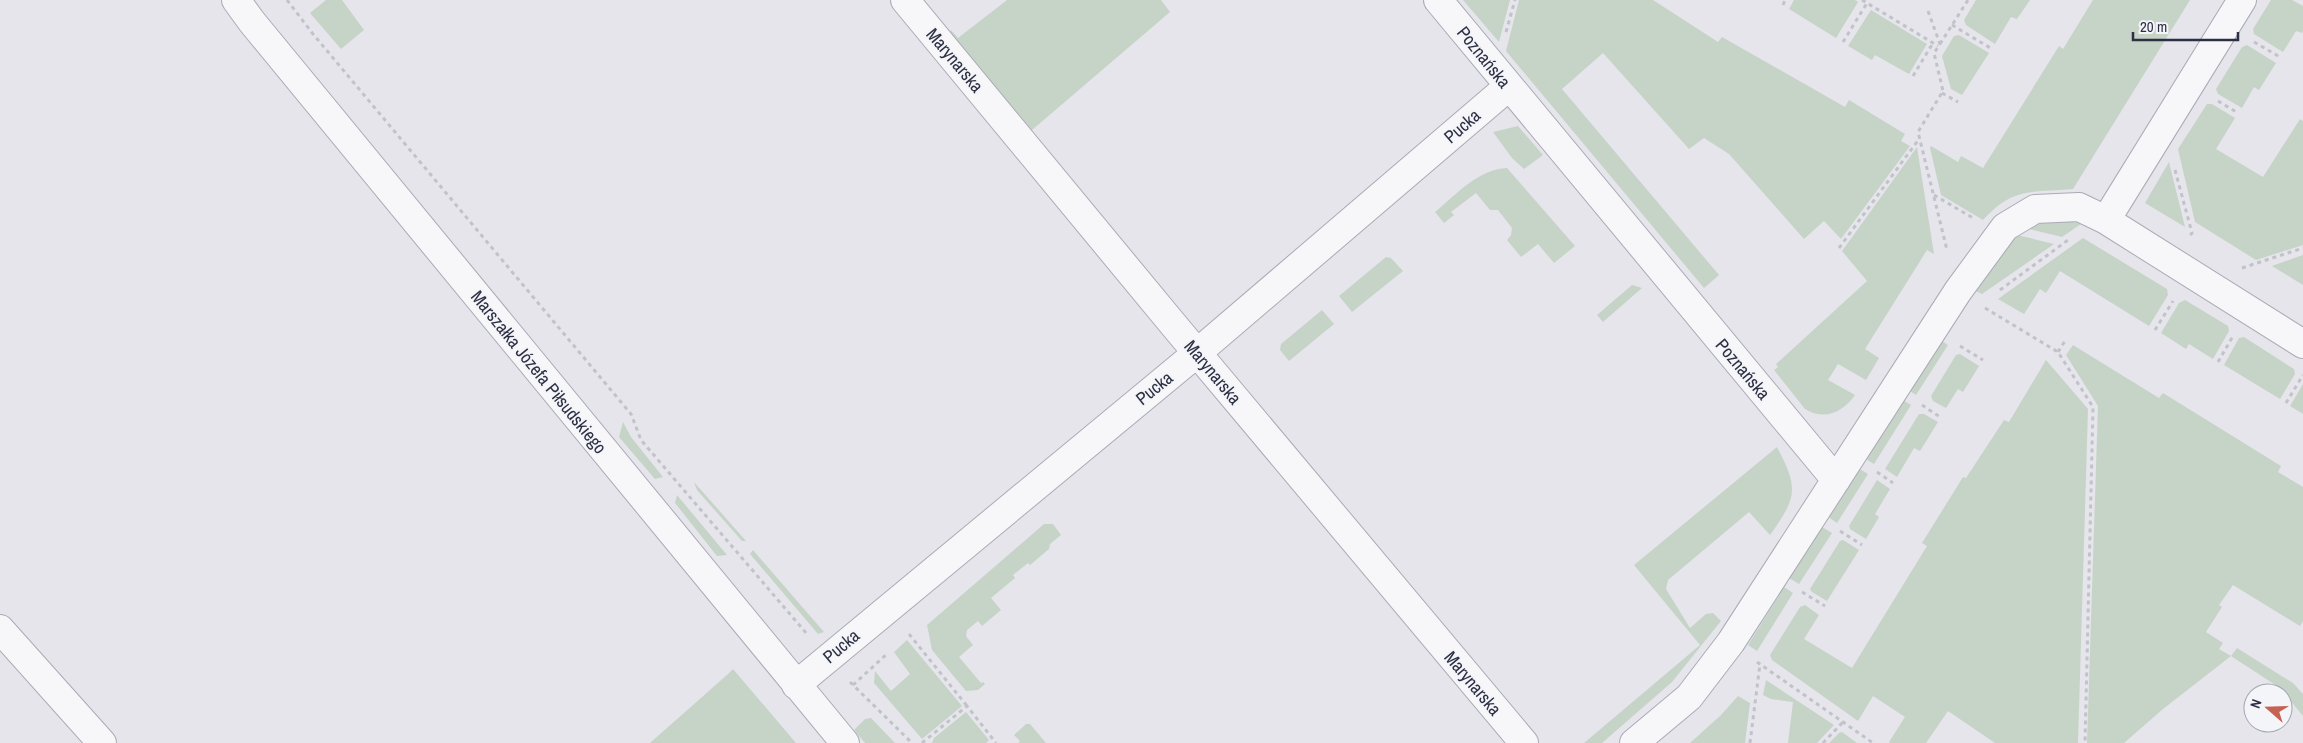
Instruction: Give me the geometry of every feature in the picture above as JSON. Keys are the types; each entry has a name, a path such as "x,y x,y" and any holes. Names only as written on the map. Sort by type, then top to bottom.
{"street":[{"name":"Marszałka Józefa Piłsudskiego","path":"236,0 252,22 845,743"},
{"name":"Marynarska","path":"905,0 1197,353 1524,743"},
{"name":"Poznańska","path":"1438,0 1508,87 1836,480"},
{"path":"2106,220 2242,0"},
{"name":"Pucka","path":"796,685 826,658 1197,353 1508,87"},
{"path":"1634,743 1690,697 1731,642 1836,480 1969,298 2005,227 2035,209 2079,207 2106,220 2303,344"},
{"path":"0,629 102,743"}],"path":[{"path":"287,0 313,34 631,414 641,440 826,658 912,743"},
{"path":"1783,5 1785,0"},
{"path":"1862,0 1939,45"},
{"path":"1968,0 1934,53 1942,93 1918,132 1969,298 2058,352 2093,407 2085,743"},
{"path":"1843,42 1867,3"},
{"path":"1928,11 1939,45"},
{"path":"1952,25 1992,49"},
{"path":"2250,39 2280,57"},
{"path":"1913,76 1933,43"},
{"path":"1942,93 1958,102"},
{"path":"2214,99 2238,113"},
{"path":"1840,248 1920,138"},
{"path":"2173,161 2192,232 2174,262"},
{"path":"1996,293 2071,238"},
{"path":"2202,280 2303,248"},
{"path":"2155,330 2174,298"},
{"path":"2218,362 2234,334"},
{"path":"2058,352 2066,341"},
{"path":"1956,343 1983,360"},
{"path":"2286,403 2303,374"},
{"path":"1919,403 1940,417"},
{"path":"1871,480 1881,464"},
{"path":"1872,469 1893,483"},
{"path":"1834,538 1844,522"},
{"path":"1835,528 1862,545"},
{"path":"1796,599 1806,584"},
{"path":"1797,588 1825,606"},
{"path":"902,641 916,628"},
{"path":"909,634 995,743"},
{"path":"1731,642 1874,743"},
{"path":"853,685 895,647"},
{"path":"1750,743 1759,663 1762,654"},
{"path":"922,743 967,706"},
{"path":"1823,743 1843,722"}],"green space":[{"path":"326,0 342,0 364,30 341,49 310,13"},
{"path":"1007,0 1161,0 1170,12 1025,136 950,39 951,30 958,38"},
{"path":"1463,0 1510,0 1499,42"},
{"path":"1519,0 1653,0 1718,42 1722,37 1845,107 1849,100 1905,134 1901,141 1910,146 1841,239 1824,221 1804,239 1729,154 1704,138 1689,149 1603,53 1562,89 1719,275 1704,288 1506,51"},
{"path":"1794,0 1855,0 1858,2 1836,38 1789,9"},
{"path":"1976,0 2030,0 2017,19 2011,17 1995,44 1966,25 1964,20"},
{"path":"2093,0 2190,0 2073,189 2024,193 2014,196 2004,201 1983,220 1941,195 1931,146 1958,162 1961,156 1983,168 2059,46 2063,49"},
{"path":"2271,0 2292,0 2303,6 2303,31 2302,33 2296,31 2283,52 2254,34 2253,29"},
{"path":"1871,10 1927,44 1909,74 1875,55 1872,60 1848,46"},
{"path":"1959,35 1989,53 1962,95 1951,89 1942,56 1954,36"},
{"path":"2247,45 2276,63 2259,90 2254,87 2242,108 2218,94 2216,89 2242,47"},
{"path":"2207,104 2212,104 2235,118 2216,149 2263,177 2300,119 2303,121 2303,245 2256,260 2195,222 2178,149"},
{"path":"1518,126 1543,155 1524,169 1512,158 1493,132"},
{"path":"1917,147 1934,254 1927,250 1865,349 1879,358 1866,380 1838,364 1828,380 1855,395 1845,406 1833,413 1812,413 1805,409 1774,370 1778,367 1776,364 1867,281 1842,251"},
{"path":"2169,162 2185,227 2145,203"},
{"path":"1507,168 1575,246 1554,263 1538,244 1521,257 1507,240 1511,235 1512,228 1498,210 1490,210 1476,193 1451,212 1454,215 1444,223 1435,212 1477,178 1496,169"},
{"path":"2069,220 2081,224 2062,237 2020,227 2031,222"},
{"path":"2013,234 2054,244 1982,294 1969,288"},
{"path":"2083,238 2167,289 2168,295 2149,326 2060,271 2046,293 2040,289 2024,314 1998,299"},
{"path":"2303,255 2303,285 2272,266"},
{"path":"1386,257 1391,258 1403,271 1352,312 1339,296"},
{"path":"1632,285 1642,288 1603,322 1597,315"},
{"path":"2185,300 2228,326 2229,331 2213,359 2189,344 2186,349 2161,333 2179,303"},
{"path":"1322,310 1334,324 1289,361 1280,350 1281,344"},
{"path":"2244,337 2294,369 2295,374 2280,399 2224,365 2239,338"},
{"path":"1939,339 1948,345 1916,395 1907,389"},
{"path":"2073,345 2159,398 2163,393 2281,466 2278,472 2303,487 2303,621 2300,626 2233,585 2219,605 2222,607 2206,632 2223,643 2219,649 2231,656 2163,709 2124,743 2087,743 2098,406 2066,355"},
{"path":"1960,354 1979,366 1963,392 1958,389 1946,408 1933,401 1931,396 1956,355"},
{"path":"2046,360 2088,409 2078,743 1995,743 1948,711 1926,743 1890,743 1905,717 1873,696 1858,721 1772,660 1770,655 1800,607 1805,605 1819,615 1804,639 1852,668 1927,546 1922,543 1963,477 1966,478 2004,420 2009,422"},
{"path":"2303,384 2303,414 2290,406"},
{"path":"1901,399 1911,405 1874,464 1864,458"},
{"path":"1919,414 1924,414 1938,422 1920,451 1914,448 1897,477 1885,469"},
{"path":"623,422 631,437 663,477 655,479 619,437"},
{"path":"1777,447 1789,473 1792,492 1786,511 1770,535 1749,512 1668,580 1666,589 1690,628 1706,614 1713,613 1721,621 1672,682 1602,743 1584,743 1700,645 1634,565"},
{"path":"1858,468 1868,474 1837,523 1827,516"},
{"path":"1877,480 1890,489 1875,514 1879,517 1866,539 1850,529 1849,526"},
{"path":"694,482 746,541 742,541 697,490"},
{"path":"677,495 727,555 717,556 675,503"},
{"path":"1044,524 1053,524 1061,535 1050,544 1049,549 1030,565 1028,563 1013,575 1015,578 991,598 1001,610 982,626 978,621 967,630 966,636 973,645 959,657 981,683 985,684 978,690 966,691 932,650 927,625"},
{"path":"1822,527 1832,533 1799,584 1789,578"},
{"path":"1843,540 1859,550 1827,601 1810,589 1840,541"},
{"path":"753,550 824,632 818,634 750,554"},
{"path":"1784,587 1793,593 1757,651 1748,645"},
{"path":"907,640 962,706 922,739 874,683 875,671 891,691 910,674 894,652"},
{"path":"2237,648 2293,683 2272,683 2231,656"},
{"path":"733,669 796,743 650,743 728,674"},
{"path":"1766,680 1834,725 1817,743 1788,743 1793,702 1771,699 1763,695"},
{"path":"2293,683 2303,694 2303,716 2293,704"},
{"path":"1738,696 1750,703 1745,743 1690,743 1721,715"},
{"path":"966,712 989,740 986,743 932,743 934,738"},
{"path":"871,718 895,743 865,743 854,730 865,719"},
{"path":"1026,724 1030,724 1046,743 1018,743 1020,741 1014,735"},
{"path":"1842,732 1857,743 1829,743"}]}
